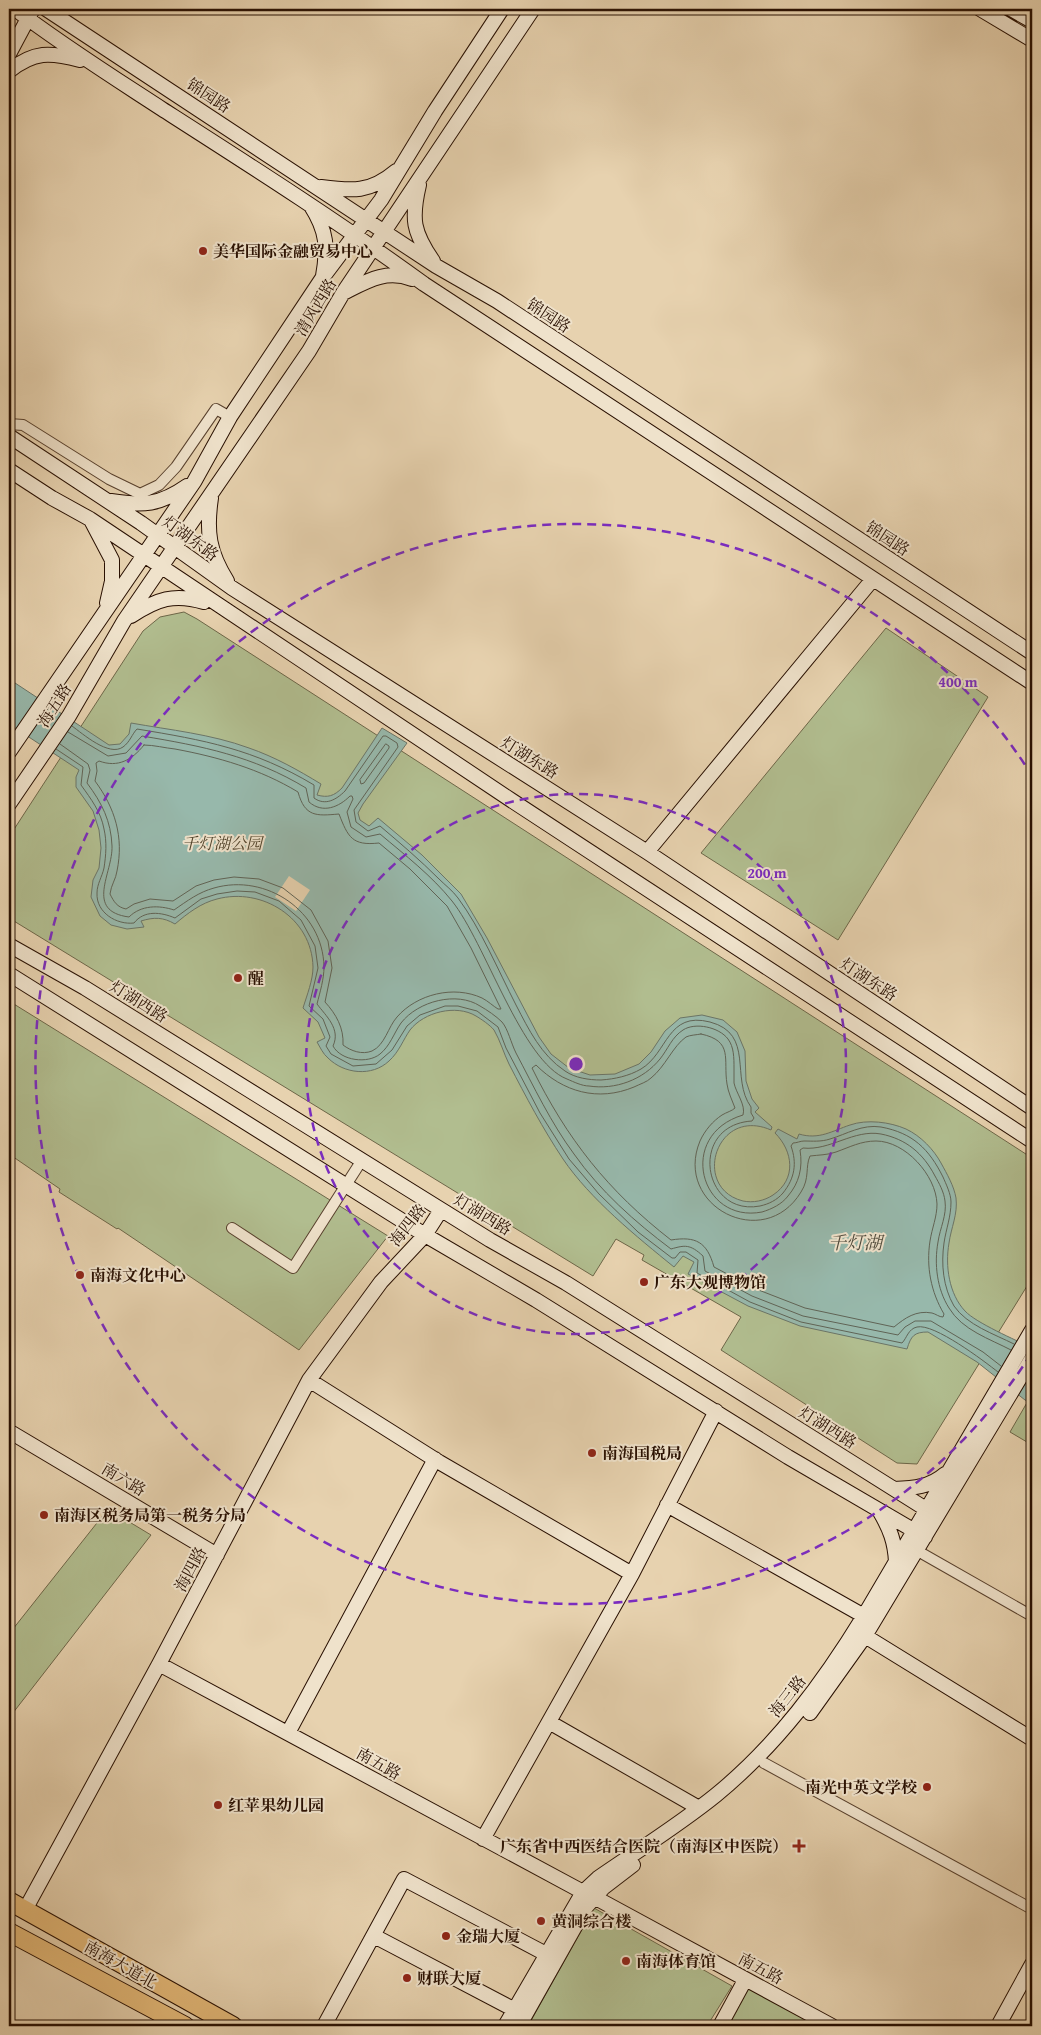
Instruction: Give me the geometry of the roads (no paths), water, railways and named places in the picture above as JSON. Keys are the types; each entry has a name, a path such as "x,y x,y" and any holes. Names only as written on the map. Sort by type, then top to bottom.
{"highway":[{"name":"南海大道北","path":"9,1901 233,2026"},
{"name":"南海大道北","path":"9,1933 185,2026"}],"main road":[{"path":"15,9 31,14 90,62 310,203 374,246 424,284 1032,683"},
{"name":"锦园路","path":"46,9 436,266 497,301 1032,653"},
{"path":"67,9 101,45"},
{"name":"清风西路","path":"11,749 194,482 230,418 323,277 368,220 403,166 434,111 502,9"},
{"name":"清风西路","path":"124,621 309,350 343,293 533,9"},
{"path":"980,9 1032,40"},
{"path":"1011,9 1032,21"},
{"path":"9,54 31,14"},
{"path":"9,71 26,59 47,54 63,55 90,62"},
{"path":"317,187 354,191 372,186 389,177 403,166"},
{"path":"422,174 415,204 414,221 422,243 436,266"},
{"path":"310,203 320,219 325,235 326,257 323,277"},
{"path":"343,293 379,276 394,274 424,284"},
{"name":"灯湖东路","path":"9,436 232,588 647,852 1032,1108"},
{"path":"9,470 52,498 90,519 219,607 1032,1141"},
{"path":"104,500 133,505 158,502 172,496 194,482"},
{"path":"212,494 207,524 210,544 215,562 232,588"},
{"path":"90,519 112,560 112,581 106,610"},
{"path":"647,852 873,579"},
{"path":"124,621 143,608 170,598 186,596 219,607"},
{"name":"海五路","path":"9,804 69,716 124,621"},
{"name":"灯湖西路","path":"9,945 86,988 441,1210 566,1283 932,1513"},
{"path":"9,974 425,1235 716,1411 788,1457 919,1534"},
{"name":"海四路","path":"24,1910 160,1664 310,1380 382,1282 425,1235 441,1210"},
{"name":"海三路","path":"519,2026 598,1878 717,1794 788,1725 815,1691 896,1563 919,1534 932,1513 995,1406 1031,1332"},
{"name":"海三路","path":"932,1513 950,1470 1032,1358"},
{"path":"310,1380 435,1459 632,1574"},
{"path":"483,1839 632,1574 716,1411"},
{"name":"南六路","path":"12,1433 217,1555"},
{"path":"288,1733 435,1459"},
{"path":"894,1488 925,1486 936,1482 950,1470"},
{"path":"667,1506 864,1616"},
{"path":"880,1511 891,1531 895,1544 896,1563"},
{"name":"海三路","path":"505,2026 546,1954 589,1895 603,1888 709,1812 764,1764 806,1718 865,1636 916,1550 919,1534"},
{"path":"865,1636 1030,1732"},
{"name":"南五路","path":"160,1664 832,2026"},
{"path":"549,1722 699,1808"},
{"path":"324,2026 404,1879 546,1954"},
{"path":"374,1936 515,2010"},
{"path":"998,2026 1032,1964"},
{"path":"720,2026 745,1980"}],"street":[{"path":"9,424 23,425 109,479 140,494 159,485 176,467 216,409 230,418"},
{"path":"232,1228 293,1268 362,1160"},
{"path":"916,1550 1032,1616"},
{"path":"764,1764 1032,1909"}],"water":[{"name":"千灯湖","path":"9,679 109,745 120,744 129,734 131,723 220,739 259,752 304,774 321,784 317,795 321,796 331,796 342,788 382,728 407,743 363,804 358,813 360,820 369,826 378,818 422,855 461,894 487,938 539,1037 551,1054 569,1068 590,1075 615,1074 639,1064 651,1052 665,1031 680,1018 702,1015 723,1020 737,1032 745,1051 746,1081 752,1099 759,1108 755,1112 772,1127 771,1130 752,1126 736,1129 724,1138 717,1152 715,1166 718,1181 727,1193 747,1202 766,1199 781,1188 786,1181 790,1165 789,1156 786,1148 775,1133 778,1129 797,1139 799,1134 813,1136 857,1123 878,1122 906,1129 917,1135 931,1148 938,1158 950,1180 956,1198 956,1210 948,1252 948,1270 955,1296 970,1316 1032,1348 1032,1403 1025,1400 977,1362 928,1332 916,1334 910,1341 907,1349 800,1326 748,1306 688,1274 694,1262 683,1256 674,1267 615,1217 574,1174 535,1113 509,1064 494,1030 488,1024 468,1012 450,1010 432,1014 423,1019 410,1030 389,1061 375,1070 358,1072 335,1063 325,1055 317,1042 325,1038 318,1022 303,1008 313,972 310,950 304,934 282,910 267,902 234,896 206,903 190,912 175,924 154,918 141,921 144,927 127,929 111,925 100,916 91,897 93,880 99,868 101,848 99,830 93,811 76,787 76,777 79,770 9,724"}],"place":[{"name":"美华国际金融贸易中心","path":"203,251"},
{"name":"醒","path":"238,978"},
{"name":"南海文化中心","path":"80,1275"},
{"name":"广东大观博物馆","path":"644,1282"},
{"name":"南海国税局","path":"592,1453"},
{"name":"南海区税务局第一税务分局","path":"44,1515"},
{"name":"南光中英文学校","path":"927,1787"},
{"name":"红苹果幼儿园","path":"218,1805"},
{"name":"广东省中西医结合医院（南海区中医院）","path":"799,1846"},
{"name":"黄洞综合楼","path":"541,1921"},
{"name":"金瑞大厦","path":"446,1936"},
{"name":"南海体育馆","path":"626,1961"},
{"name":"财联大厦","path":"407,1978"}],"park label":[{"name":"千灯湖公园","path":"222,843"}]}
